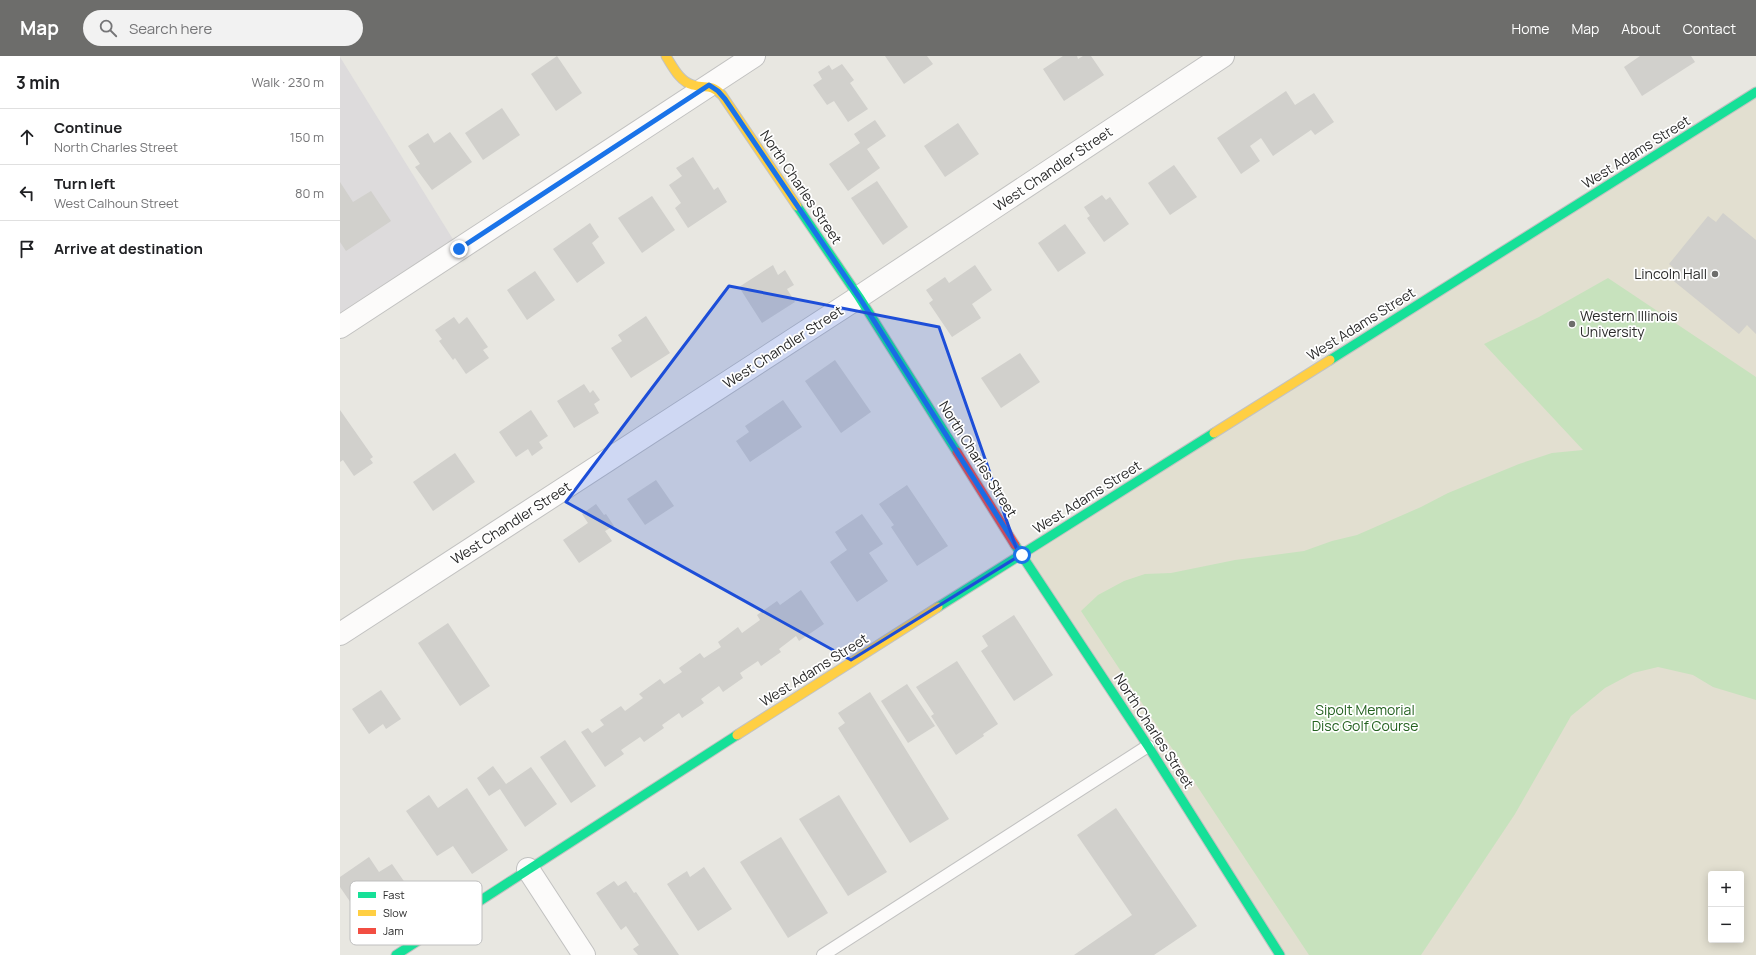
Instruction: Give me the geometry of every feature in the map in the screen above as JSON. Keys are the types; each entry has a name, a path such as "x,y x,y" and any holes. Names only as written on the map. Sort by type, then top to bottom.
{"street":[{"path":"666,56 683,80 700,86 709,85"},
{"path":"340,327 754,56"},
{"name":"West Chandler Street","path":"340,634 859,297 1210,60"},
{"name":"North Charles Street","path":"709,85 718,91 725,99 859,297 1022,555 1148,746 1277,954"},
{"name":"West Adams Street","path":"482,898 1022,555 1756,92"},
{"path":"528,868 584,955"},
{"name":"West Adams Street","path":"396,955 411,945"}],"lane":[{"path":"823,955 1148,746"}],"highlighted area":[{"path":"729,286 939,327 1019,556 851,660 566,502"}],"shaded area":[{"path":"340,57 459,249 340,327"},
{"name":"Western Illinois University","path":"1756,92 1756,955 1280,955 1022,555"}],"green space":[{"name":"Sipolt Memorial Disc Golf Course","path":"1608,278 1756,377 1756,700 1713,687 1693,675 1658,667 1633,673 1605,688 1571,716 1515,814 1421,955 1309,955 1081,611 1098,595 1124,581 1145,574 1171,573 1235,560 1304,551 1332,541 1357,535 1421,507 1448,493 1519,464 1552,453 1583,450 1484,344 1539,317"}],"building":[{"path":"557,56 582,93 556,111 531,74"},
{"path":"885,56 927,56 933,64 904,84"},
{"path":"1063,56 1077,56 1078,59 1083,56 1091,56 1104,75 1064,101 1043,69"},
{"path":"1640,56 1691,56 1695,62 1642,96 1624,67"},
{"path":"842,64 854,80 850,83 868,109 848,122 834,101 827,105 813,85 822,79 818,72 829,65 832,70"},
{"path":"1286,91 1295,105 1314,93 1334,122 1315,135 1311,130 1273,156 1261,138 1250,146 1260,161 1241,174 1217,138"},
{"path":"502,108 520,135 483,160 465,133"},
{"path":"875,120 886,136 867,149 880,168 848,191 829,164 860,143 854,134"},
{"path":"958,123 979,154 945,177 924,146"},
{"path":"450,132 472,162 432,190 415,167 420,164 408,146 428,133 434,143"},
{"path":"693,157 714,190 718,187 727,202 688,228 675,208 681,203 669,185 682,176 676,168"},
{"path":"1174,165 1197,197 1170,215 1148,183"},
{"path":"877,181 908,227 883,245 851,198"},
{"path":"340,182 353,202 371,191 391,221 346,251 340,242"},
{"path":"1102,195 1106,200 1110,197 1129,224 1104,242 1087,218 1090,216 1084,207"},
{"path":"652,196 675,230 642,253 618,218"},
{"name":"Lincoln Hall","path":"1723,213 1756,240 1756,334 1747,325 1739,334 1670,278 1676,270 1669,264 1708,216 1716,222"},
{"path":"590,223 599,237 592,243 605,263 577,283 553,249"},
{"path":"1065,224 1086,253 1058,272 1038,243"},
{"path":"773,265 778,275 785,270 794,285 787,289 795,302 762,323 739,287"},
{"path":"975,265 992,290 972,304 981,318 952,337 929,303 933,300 926,290 945,277 949,283"},
{"path":"535,271 555,300 527,320 507,290"},
{"path":"646,316 670,353 631,378 611,348 622,341 618,335"},
{"path":"454,317 459,324 467,317 488,347 483,350 489,358 466,374 455,358 453,360 439,341 442,339 435,330"},
{"path":"1020,353 1040,382 1001,408 981,378"},
{"path":"835,360 871,412 841,433 805,381"},
{"path":"584,384 590,393 593,390 600,400 594,404 599,413 574,428 557,401"},
{"path":"783,400 802,427 750,462 736,441 749,432 745,426"},
{"path":"340,410 373,457 370,459 373,463 354,476 343,460 340,462"},
{"path":"531,410 548,436 539,442 543,448 532,456 528,449 516,457 499,432"},
{"path":"455,453 475,482 433,511 413,482"},
{"path":"656,480 674,506 645,525 627,499"},
{"path":"907,485 948,546 917,566 891,527 894,525 879,504"},
{"path":"596,504 604,515 606,514 614,526 605,531 612,541 579,563 563,540 588,523 582,514"},
{"path":"862,514 883,544 869,553 888,581 857,602 830,562 847,550 835,532"},
{"path":"801,590 824,624 799,641 796,636 779,649 781,652 761,666 758,661 740,673 743,678 723,692 719,686 701,699 704,703 682,718 679,713 662,725 664,728 644,742 640,737 621,750 624,754 605,767 581,732 588,728 592,733 604,725 600,720 621,706 625,711 643,698 639,694 660,679 664,684 682,672 679,668 700,653 704,658 721,647 718,642 738,627 742,633 760,620 757,615 777,601 780,605"},
{"path":"1014,615 1053,675 1014,701 981,651 988,646 982,636"},
{"path":"448,623 490,686 460,706 418,643"},
{"path":"957,661 998,724 983,734 984,736 956,755 931,716 934,714 916,687"},
{"path":"907,684 935,726 908,743 881,701"},
{"path":"381,690 401,719 386,729 383,724 369,734 352,709"},
{"path":"870,692 949,819 910,843 838,728 845,723 838,713"},
{"path":"565,740 596,786 571,803 540,757"},
{"path":"493,766 506,784 531,767 557,804 525,827 500,789 489,796 477,778"},
{"path":"467,788 508,850 472,874 453,846 437,856 406,811 429,795 438,808"},
{"path":"839,795 887,872 848,896 799,819"},
{"path":"1116,808 1197,926 1154,955 1074,955 1132,915 1077,835"},
{"path":"781,837 828,913 788,938 740,862"},
{"path":"369,857 379,872 392,864 404,881 350,881 350,902 340,887 340,877"},
{"path":"704,867 732,909 698,931 667,884 687,871 690,877"},
{"path":"614,881 618,886 626,881 634,893 636,892 679,955 638,955 633,949 639,945 626,926 621,930 596,893"}],"traffic: fast":[{"path":"1330,360 1756,92"},
{"path":"797,206 859,297 957,452"},
{"path":"938,607 1214,433"},
{"path":"1015,545 1148,746 1280,955"},
{"path":"482,900 737,735"},
{"path":"396,955 412,945"}],"traffic: slow":[{"path":"666,56 677,74 684,81 693,85 714,89 722,95 797,206"},
{"path":"1214,433 1330,360"},
{"path":"737,735 938,607"}],"traffic: jam":[{"path":"957,452 1015,545"}],"place":[{"name":"Lincoln Hall","path":"1715,274"},
{"name":"Western Illinois University","path":"1572,324"}],"route":[{"path":"459,249 709,85 718,91 725,99 859,297 1022,555"}]}
